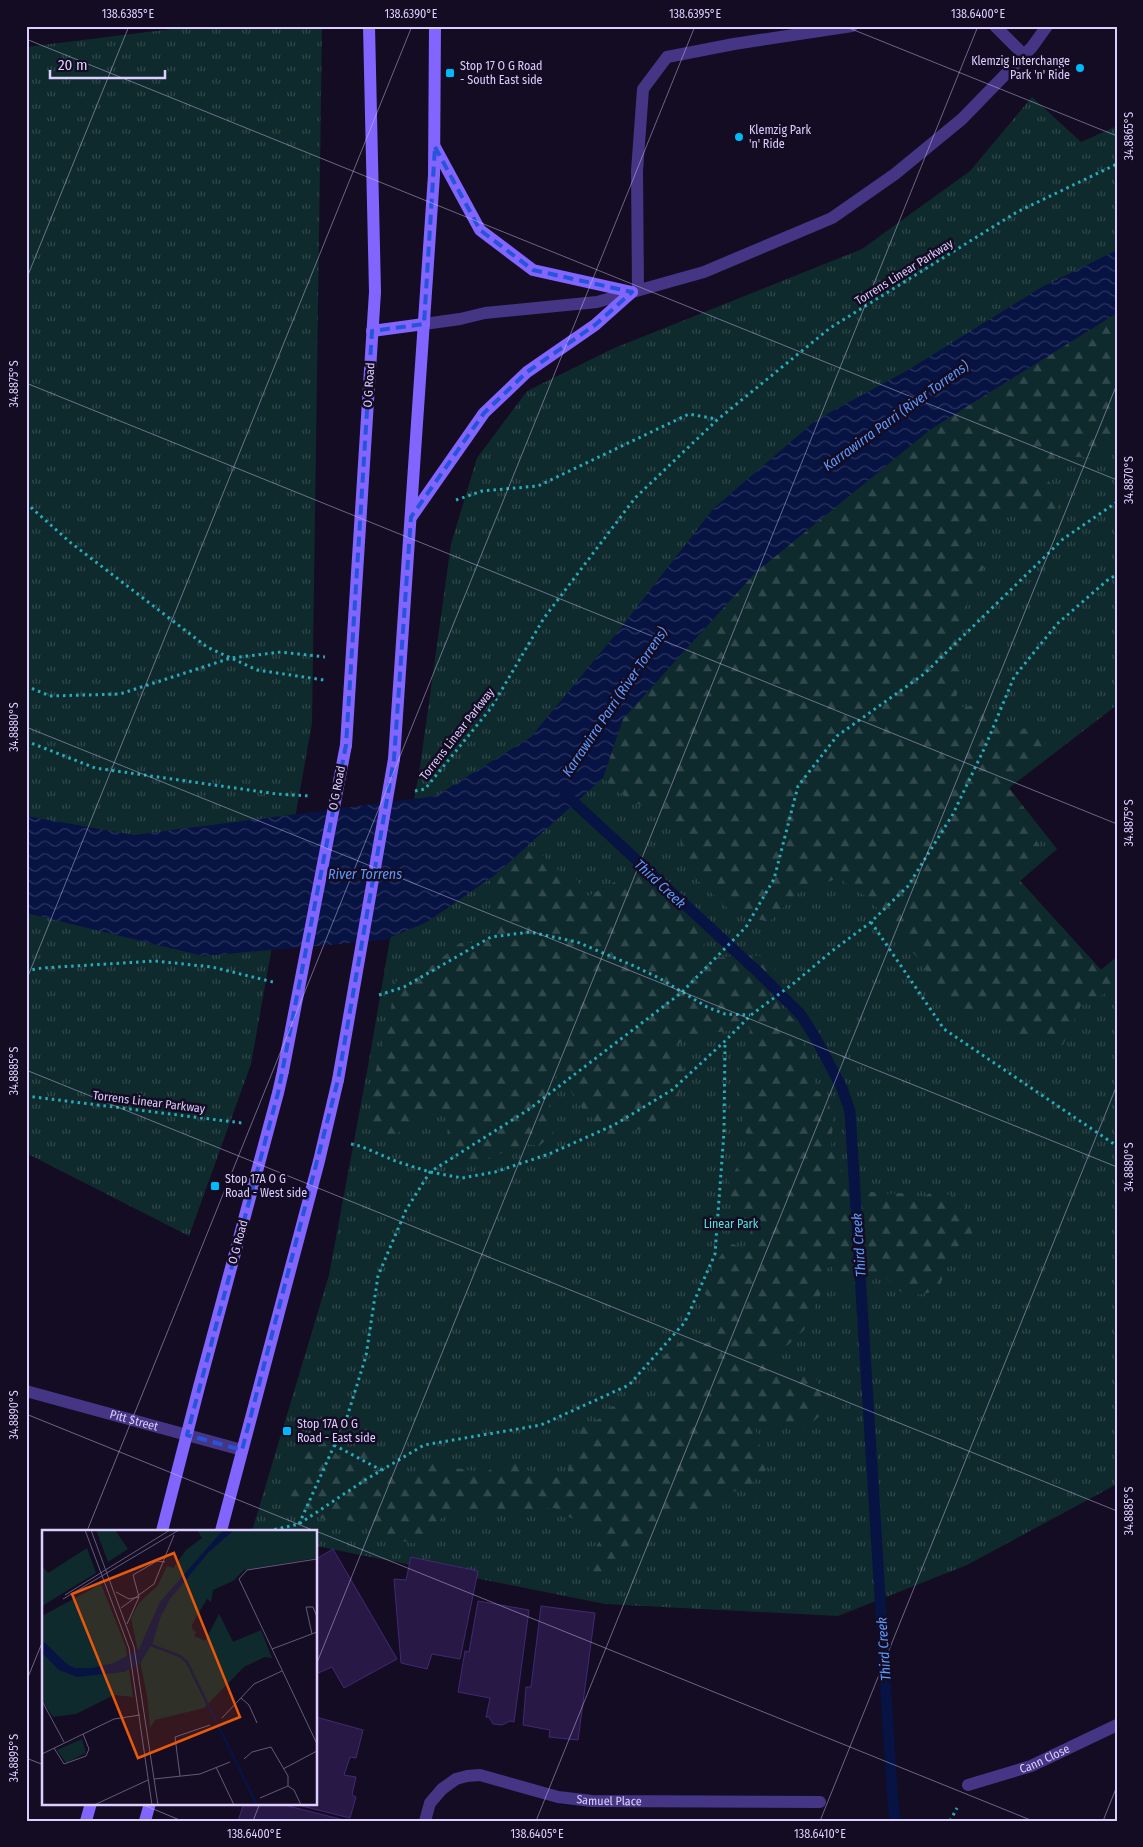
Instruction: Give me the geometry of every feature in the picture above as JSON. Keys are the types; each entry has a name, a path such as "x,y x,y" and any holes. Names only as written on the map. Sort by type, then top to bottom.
{"main road":[{"name":"O G Road","path":"162,1530 283,1071 346,745 375,292 369,26"},
{"path":"221,1530 338,1080 394,759 434,176 436,26"},
{"path":"435,147 480,230 533,270 635,291"},
{"path":"411,517 484,413 527,372 594,325 635,291"},
{"path":"372,331 424,324"},
{"path":"86,1821 91,1804"},
{"path":"145,1821 150,1804"}],"street":[{"path":"635,291 637,171 643,88 667,57 734,44 852,26"},
{"path":"995,26 1024,56"},
{"path":"424,324 485,313 597,302 704,272 832,218 895,174 962,119 1024,56 1047,26"},
{"name":"Pitt Street","path":"26,1391 242,1450"},
{"name":"Cann Close","path":"968,1784 1031,1766 1117,1725"},
{"name":"Samuel Place","path":"426,1821 430,1804 442,1789 456,1779 480,1776 558,1796 592,1801 820,1802"}],"path":[{"name":"Torrens Linear Parkway","path":"406,793 425,789 491,708 544,618 635,498 717,420 830,328 1017,212 1117,164"},
{"path":"454,501 482,492 538,486 689,414 717,420"},
{"path":"26,502 71,543 207,647 256,670 350,685"},
{"path":"299,1524 347,1417 366,1356 378,1276 406,1210 430,1172 528,1110 681,993 716,955 746,927 774,879 798,786 837,736 924,674 1063,540 1117,502"},
{"path":"324,1138 360,1146 398,1162 430,1172 462,1178 495,1172 557,1150 614,1124 672,1090 750,1015 871,922 908,886 953,814 985,747 1014,677 1057,624 1110,578 1117,575"},
{"path":"26,686 50,696 120,694 231,658 281,652 351,660"},
{"path":"26,741 95,768 277,794 314,796"},
{"path":"871,922 944,1029 1117,1146"},
{"path":"373,997 404,987 491,937 530,932 577,942 634,966 659,978 681,993 724,1014 750,1015"},
{"path":"26,971 42,968 155,961 212,967 280,984"},
{"path":"272,1530 299,1524 381,1470 424,1445 541,1425 629,1386 685,1322 714,1254 724,1132 725,1041"},
{"name":"Torrens Linear Parkway","path":"26,1096 236,1121 268,1130"},
{"path":"334,1445 381,1470"}],"highlighted area":[{"path":"435,147 480,230 533,270 632,292 595,325 527,372 484,413 411,517 394,759 338,1080 242,1450 187,1435 278,1093 346,745 372,331 424,324"}],"green space":[{"path":"196,26 322,26 312,723 251,1064 189,1236 26,1153 26,47"},
{"name":"Linear Park","path":"1032,97 1081,142 1117,126 1117,705 1009,788 1057,849 1020,881 1101,970 1117,957 1117,1484 967,1565 838,1616 605,1604 318,1546 318,1530 252,1530 329,1275 368,1066 421,760 451,544 477,458 527,391 612,349 862,249 970,171"},
{"path":"1117,313 1117,428 1108,445 1097,458 1058,456 1043,474 1062,499 1049,526 1042,526 1014,511 989,527 968,533 962,545 984,567 957,627 962,677 953,708 974,706 1001,718 1017,729 1038,728 1045,740 1045,756 1009,788 1034,826 1039,853 1020,881 1101,970 1117,957 1117,988 1081,1005 1063,1045 1039,1039 1018,1040 991,1012 965,1016 939,996 922,963 870,899 838,878 798,893 769,922 733,913 689,872 682,843 655,808 633,803 603,778 623,719 755,573 931,429"},
{"path":"518,847 544,856 551,866 576,879 588,896 613,883 623,875 642,875 660,889 680,913 698,925 705,943 704,947 722,958 745,955 769,957 776,966 767,991 795,1021 810,1064 816,1090 827,1098 833,1119 831,1151 845,1176 862,1190 883,1194 904,1193 923,1197 932,1192 955,1196 971,1215 972,1237 950,1252 939,1289 934,1291 917,1295 906,1294 892,1286 884,1273 864,1284 842,1285 834,1274 833,1267 828,1267 821,1286 821,1293 804,1330 788,1345 774,1348 765,1357 779,1369 795,1375 799,1372 814,1374 826,1401 824,1412 807,1427 791,1428 768,1425 755,1427 766,1470 746,1489 732,1492 704,1517 692,1522 686,1514 676,1514 649,1539 619,1559 612,1571 602,1577 588,1571 591,1554 601,1539 595,1527 561,1514 555,1508 486,1513 458,1509 441,1518 434,1532 427,1535 421,1544 395,1540 374,1528 346,1519 337,1521 326,1520 296,1507 283,1491 294,1482 302,1463 298,1458 305,1445 314,1440 326,1442 339,1457 355,1450 375,1451 370,1470 393,1470 403,1474 418,1471 433,1455 450,1467 485,1473 502,1462 516,1459 525,1469 552,1480 568,1471 569,1456 577,1449 580,1427 599,1419 611,1407 634,1399 645,1406 656,1399 658,1390 651,1383 657,1363 684,1340 701,1344 714,1341 721,1325 714,1318 713,1301 704,1293 706,1286 711,1273 730,1243 745,1249 751,1230 758,1218 732,1208 729,1180 752,1147 743,1124 743,1100 737,1085 741,1069 739,1055 749,1043 750,1028 688,1036 676,1046 683,1073 679,1094 666,1111 647,1129 634,1130 619,1139 607,1138 594,1120 576,1102 569,1086 561,1075 551,1081 548,1105 555,1115 553,1134 539,1146 526,1144 472,1164 458,1159 450,1148 447,1139 448,1125 444,1114 424,1117 394,1136 380,1134 368,1125 375,1074 391,1009 394,984 400,977 411,972 421,972 434,964 460,943 472,943 496,932 491,905 497,899 488,877"}],"water":[{"name":"River Torrens","path":"1117,250 1117,313 931,429 755,573 623,719 603,778 495,875 427,922 384,940 203,956 26,913 26,816 134,835 436,796 531,737 620,629 713,509 816,420 908,370 1042,287"}],"building":[{"path":"333,1549 397,1659 344,1688 332,1667 318,1673 318,1558"},
{"path":"411,1557 478,1571 460,1659 432,1654 427,1669 401,1663 394,1579 406,1580"},
{"path":"478,1601 529,1610 514,1722 510,1721 502,1725 493,1724 489,1717 486,1717 490,1698 458,1692 465,1651 469,1652"},
{"path":"541,1606 595,1613 578,1740 549,1737 550,1730 523,1725 526,1687 531,1687"},
{"path":"318,1718 363,1730 356,1758 350,1757 344,1775 356,1777 352,1795 356,1797 350,1818 294,1804 318,1804"},
{"path":"244,1804 280,1804 348,1821 238,1821"}],"waterway":[{"name":"Third Creek","path":"565,794 758,972 801,1015 842,1088 850,1112 895,1821"}],"place":[{"name":"Klemzig Interchange Park 'n' Ride","path":"1080,68"},
{"name":"Stop 17 O G Road - South East side","path":"450,73"},
{"name":"Klemzig Park 'n' Ride","path":"739,137"},
{"name":"Stop 17A O G Road - West side","path":"215,1186"},
{"name":"Stop 17A O G Road - East side","path":"287,1431"}],"water label":[{"name":"Karrawirra Parri (River Torrens)","path":"896,416"},
{"name":"Karrawirra Parri (River Torrens)","path":"615,702"}]}
